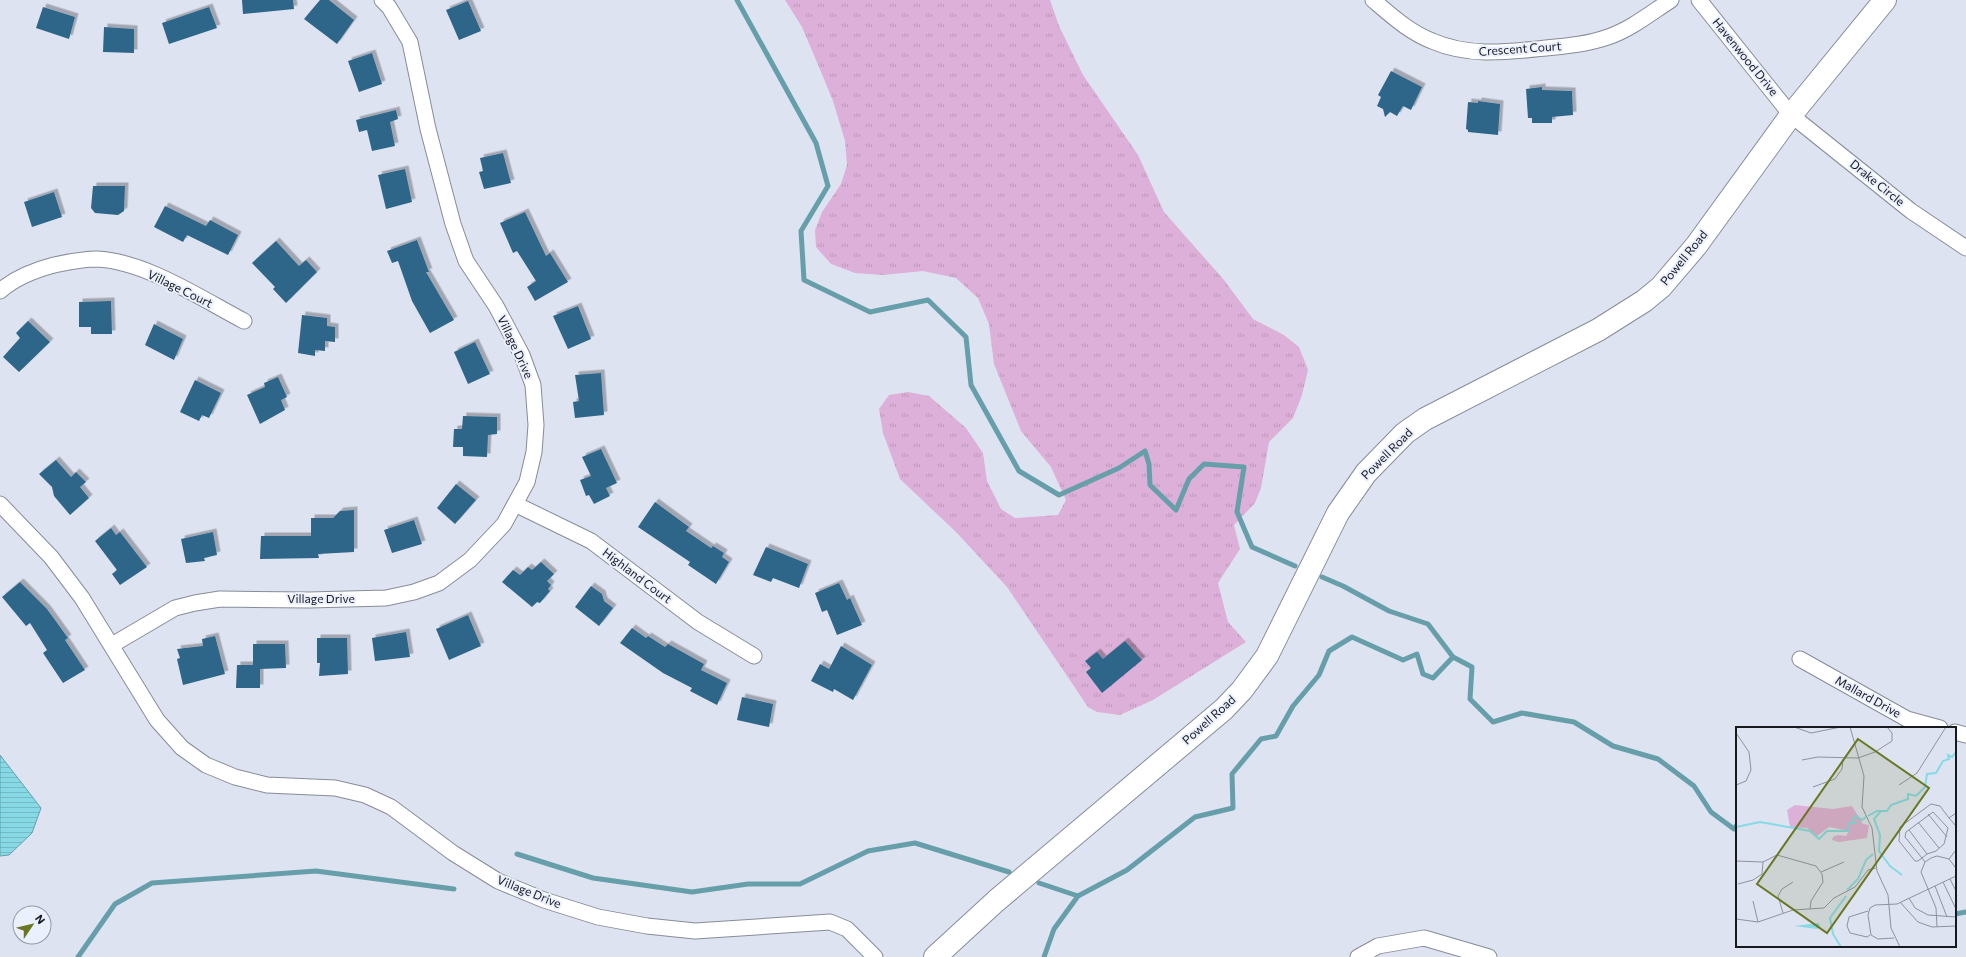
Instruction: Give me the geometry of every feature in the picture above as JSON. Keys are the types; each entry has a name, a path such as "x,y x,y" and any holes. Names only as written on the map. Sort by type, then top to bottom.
{"street":[{"name":"Village Drive","path":"112,645 175,608 195,603 220,599 309,600 386,598 414,592 439,583 470,560 504,524 526,482 534,452 536,425 533,385 522,356 496,306 466,261 453,224 428,129 410,42 389,7 382,0"},
{"name":"Crescent Court","path":"1373,0 1406,27 1432,41 1452,48 1472,52 1494,53 1582,44 1609,37 1629,28 1671,0"},
{"name":"Havenwood Drive","path":"1699,0 1791,115"},
{"name":"Powell Road","path":"935,957 996,901 1224,709 1242,690 1267,656 1338,513 1366,473 1405,433 1445,407 1598,330 1644,301 1661,287 1696,246 1791,115 1884,0"},
{"name":"Drake Circle","path":"1791,115 1911,211 1966,248"},
{"name":"Village Court","path":"0,291 28,272 71,262 96,259 116,262 153,274 244,321"},
{"name":"Village Drive","path":"0,504 51,557 82,598 157,720 182,748 206,765 235,777 267,785 335,788 365,795 390,807 453,853 498,881 544,900 598,917 647,926 695,931 830,922 847,929 875,957"},
{"name":"Highland Court","path":"515,504 591,542 698,622 754,656"},
{"name":"Mallard Drive","path":"1800,659 1907,719 1936,727"},
{"path":"1956,732 1966,735"},
{"path":"1358,957 1378,946 1424,938 1489,957"}],"green space":[{"path":"785,0 1050,0 1059,26 1083,75 1138,155 1164,212 1224,280 1253,319 1284,335 1299,347 1308,370 1302,395 1293,418 1269,442 1261,488 1255,503 1234,525 1240,549 1218,583 1228,622 1246,642 1153,700 1120,715 1097,712 1088,707 1007,587 957,533 900,479 883,433 879,409 889,395 908,392 929,396 966,428 983,453 987,481 1001,509 1015,518 1058,515 1066,500 1051,467 1021,431 994,364 989,324 978,298 956,278 923,271 883,275 855,273 831,264 816,247 815,230 822,212 841,184 847,165 845,141 833,101 802,27"}],"water":[{"path":"0,755 41,808 32,833 9,855 0,856"}],"building":[{"path":"242,0 293,0 294,9 243,14"},
{"path":"320,0 329,0 354,20 337,44 304,19"},
{"path":"468,1 481,31 459,40 446,10"},
{"path":"43,7 75,17 69,39 36,28"},
{"path":"209,7 217,28 169,44 162,23"},
{"path":"104,27 134,29 134,53 103,52"},
{"path":"372,53 382,84 359,92 348,61"},
{"path":"1391,71 1422,87 1411,110 1403,106 1397,116 1390,112 1385,117 1383,109 1377,106 1381,97 1378,95"},
{"path":"1542,87 1542,90 1572,91 1573,115 1552,117 1552,123 1532,123 1532,118 1528,118 1526,89"},
{"path":"1478,101 1500,104 1498,135 1468,132 1466,129 1468,102 1478,103"},
{"path":"396,110 398,119 390,122 395,146 372,151 367,130 359,132 356,120"},
{"path":"503,153 511,183 484,189 479,172 483,171 480,158"},
{"path":"405,169 412,202 386,209 378,175"},
{"path":"93,186 125,186 124,211 118,215 95,213 91,208"},
{"path":"54,192 62,217 32,227 24,202"},
{"path":"165,206 206,226 210,220 238,235 228,255 187,235 183,242 154,227"},
{"path":"525,212 546,256 550,253 568,282 535,301 527,287 536,281 517,251 513,253 500,223"},
{"path":"417,240 429,272 426,272 454,320 430,333 412,301 398,261 392,263 387,251"},
{"path":"276,241 299,266 306,260 317,272 286,303 273,289 275,287 252,263"},
{"path":"111,301 112,334 91,334 91,327 79,327 79,302"},
{"path":"578,306 591,339 568,349 553,316"},
{"path":"302,315 327,318 327,326 335,327 335,342 325,341 325,351 315,350 315,356 298,353"},
{"path":"28,321 50,342 19,372 3,357 20,338 16,333"},
{"path":"154,324 183,339 174,360 145,345"},
{"path":"475,342 490,374 468,384 454,352"},
{"path":"601,373 604,415 575,418 573,402 579,401 575,375"},
{"path":"278,377 287,397 281,400 285,410 260,424 247,395 265,387 264,383"},
{"path":"195,380 221,393 209,418 202,415 199,421 180,412"},
{"path":"463,416 497,417 497,434 488,435 487,457 463,456 463,447 453,447 454,429 462,429"},
{"path":"601,449 617,483 606,488 610,496 594,504 589,495 586,496 580,480 591,476 582,457"},
{"path":"56,460 71,477 76,472 86,482 80,487 89,498 70,515 54,496 52,487 39,474"},
{"path":"456,484 476,500 455,524 437,508"},
{"path":"655,502 689,527 686,531 711,548 713,546 724,553 722,557 729,562 716,584 688,565 690,562 638,527"},
{"path":"354,510 354,552 318,554 319,558 260,559 261,536 311,536 311,518 333,518 340,511"},
{"path":"414,520 422,544 392,553 384,530"},
{"path":"111,528 116,535 120,532 147,567 120,585 112,574 117,570 95,541"},
{"path":"213,532 217,555 204,558 205,561 186,563 181,539"},
{"path":"766,547 808,564 799,588 773,578 771,582 753,575"},
{"path":"541,562 554,574 547,581 551,585 548,589 550,591 540,603 537,602 532,607 502,582 513,570 520,575 528,567 532,570"},
{"path":"20,582 47,609 68,638 65,640 85,670 63,683 43,653 47,650 30,623 26,626 2,597"},
{"path":"839,583 847,600 850,598 862,625 837,635 827,610 822,612 815,593"},
{"path":"591,586 602,594 604,601 613,608 599,626 575,607"},
{"path":"468,615 481,646 449,660 436,629"},
{"path":"632,628 646,638 648,636 665,647 668,644 704,664 701,670 727,683 717,705 690,691 692,688 663,673 620,643"},
{"path":"406,632 410,657 375,661 372,638"},
{"path":"215,636 225,674 183,685 177,659 180,658 177,649 203,646 202,639"},
{"path":"317,638 347,638 348,674 319,676 320,663 317,663"},
{"path":"1125,641 1142,660 1102,693 1086,672 1091,668 1085,661 1097,652 1103,659"},
{"path":"253,644 285,644 286,668 260,669 260,688 236,688 237,665 253,665"},
{"path":"841,646 872,665 853,700 834,689 833,692 811,681 820,664 829,669"},
{"path":"742,697 773,704 769,727 737,720"}],"waterway":[{"path":"737,0 816,143 828,186 801,231 804,280 870,312 928,300 966,337 971,385 1019,471 1059,495 1119,468 1145,451 1149,464 1150,485 1176,510 1189,479 1204,464 1244,467 1237,512 1252,547 1295,566"},
{"path":"1322,577 1343,586 1389,611 1428,624 1453,657 1472,667 1470,699 1493,722 1522,713 1574,722 1613,746 1658,759 1694,786 1711,812 1734,829 1736,826"},
{"path":"1044,957 1054,929 1078,896 1127,870 1195,817 1233,808 1232,774 1261,739 1276,736 1293,706 1319,675 1329,651 1352,637 1403,660 1417,654 1423,674 1433,678 1453,657"},
{"path":"517,854 593,878 692,892 748,884 800,884 868,851 915,843 1009,872"},
{"path":"78,957 115,904 152,883 316,871 454,889"},
{"path":"1039,883 1078,896"},
{"path":"1956,914 1966,912"}]}
